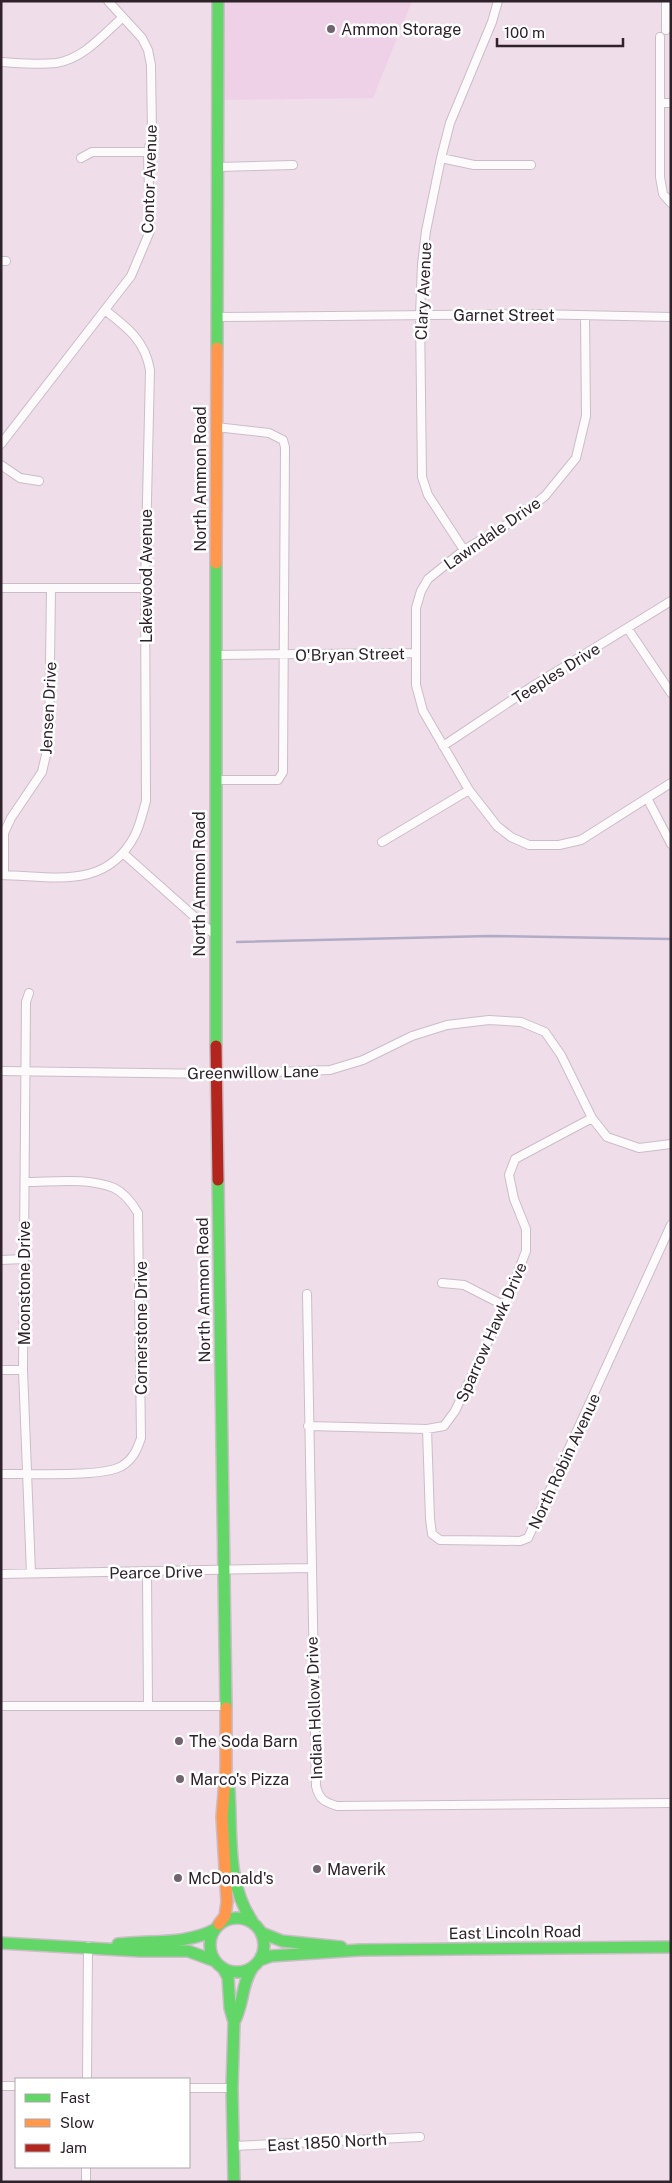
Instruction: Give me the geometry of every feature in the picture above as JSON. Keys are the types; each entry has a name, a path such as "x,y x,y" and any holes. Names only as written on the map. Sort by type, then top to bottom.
{"main road":[{"name":"North Ammon Road","path":"217,1927 225,1916 228,1902 222,1817 226,1768 226,1706 214,935 218,1"},
{"name":"North Ammon Road","path":"226,1768 240,1905 259,1929"},
{"path":"102,1946 140,1940 194,1940 235,1918 244,1918 259,1929 264,1943 256,1964 246,1976 241,1994 242,2008 234,2022"},
{"path":"217,1927 210,1948 229,1983 230,2008 234,2022 232,2088 234,2182"},
{"name":"East Lincoln Road","path":"259,1929 282,1942 360,1950"},
{"path":"1,1943 102,1946 142,1951 202,1953 219,1965 235,1972 256,1964"},
{"name":"East Lincoln Road","path":"256,1964 271,1956 360,1950 671,1947"}],"street":[{"name":"Contor Avenue","path":"1,444 106,311 131,276 150,232 148,152 152,135 148,50 142,38 108,1"},
{"name":"Clary Avenue","path":"464,550 428,495 422,477 420,316 422,264 441,158 450,123 492,22 498,1"},
{"path":"666,1 666,30"},
{"path":"1,62 56,63 69,60 92,46 122,18"},
{"path":"660,37 662,187 664,194 671,203"},
{"path":"660,103 671,103"},
{"path":"81,158 92,152 148,152"},
{"path":"441,158 474,165 531,165"},
{"path":"218,167 293,165"},
{"name":"Lakewood Avenue","path":"106,311 139,340 147,356 150,370 145,588 146,802 136,833 124,854"},
{"name":"Garnet Street","path":"218,317 532,314 671,317"},
{"name":"Lawndale Drive","path":"585,316 586,416 576,458 545,496 516,519 464,550 428,579 420,591 416,608 416,685 422,711 470,790 497,826 511,837 529,844 558,845 581,840 671,783"},
{"path":"216,427 270,433 283,440 285,447 284,655"},
{"path":"1,465 20,478 39,481"},
{"path":"1,588 145,588"},
{"name":"Jensen Drive","path":"3,875 4,833 11,818 42,772 49,742 51,588"},
{"name":"Teeples Drive","path":"443,746 533,686 671,601"},
{"path":"628,629 671,693"},
{"name":"O'Bryan Street","path":"216,655 415,653"},
{"name":"O'Bryan Street","path":"215,780 278,780 283,772 284,655"},
{"path":"382,842 470,790"},
{"path":"648,798 671,844"},
{"path":"3,875 68,878 89,875 101,870 124,854 214,935"},
{"name":"Moonstone Drive","path":"29,993 26,1002 23,1370 31,1573"},
{"name":"Greenwillow Lane","path":"1,1071 216,1074 330,1070 363,1060 412,1036 447,1025 489,1020 522,1022 544,1032 561,1055 592,1118 607,1137 639,1148 671,1144"},
{"name":"Sparrow Hawk Drive","path":"308,1426 427,1429 444,1426 455,1411 505,1306 526,1251 526,1229 514,1199 509,1175 515,1159 592,1118"},
{"name":"Cornerstone Drive","path":"1,1474 97,1472 121,1466 136,1453 141,1438 140,1244 138,1213 129,1199 115,1188 92,1182 25,1182"},
{"name":"North Robin Avenue","path":"427,1429 432,1534 440,1540 520,1541 528,1538 671,1226"},
{"path":"1,1260 24,1259"},
{"path":"442,1283 464,1285 505,1306"},
{"name":"Indian Hollow Drive","path":"307,1294 310,1568 316,1786 318,1796 325,1803 337,1806 671,1803"},
{"path":"1,1370 23,1370"},
{"name":"Pearce Drive","path":"1,1574 310,1568"},
{"path":"147,1572 148,1706"},
{"path":"1,1706 226,1706"},
{"path":"87,2078 88,1946"},
{"path":"1,2086 15,2086"},
{"path":"190,2088 232,2088"},
{"name":"East 1850 North","path":"233,2146 420,2137"},
{"path":"86,2168 86,2182"}],"shaded area":[{"path":"218,1 412,1 373,98 218,100"}],"waterway":[{"path":"237,942 490,936 671,939"}],"traffic: fast":[{"path":"217,348 218,1"},
{"path":"216,563 216,1046"},
{"path":"218,1180 226,1708"},
{"path":"229,1789 234,1874 238,1891 252,1921"},
{"path":"232,1918 242,1918 252,1922 260,1930 264,1945 260,1960 252,1968 242,1972 232,1972 222,1968 214,1960 210,1950 210,1940 214,1930 222,1922 232,1918"},
{"path":"118,1944 179,1940 203,1935 214,1930"},
{"path":"262,1933 282,1941 341,1947"},
{"path":"1,1943 140,1951 188,1951 215,1961"},
{"path":"260,1960 271,1956 360,1950 671,1947"},
{"path":"234,2022 240,2008 246,1980 253,1967"},
{"path":"223,1968 228,1977 230,2008 234,2022 232,2088 234,2182"}],"traffic: slow":[{"path":"216,563 217,348"},
{"path":"219,1924 225,1916 227,1902 222,1817 226,1768 226,1708"}],"traffic: jam":[{"path":"216,1046 218,1180"}],"place":[{"name":"Ammon Storage","path":"331,29"},
{"name":"The Soda Barn","path":"179,1741"},
{"name":"Marco's Pizza","path":"180,1779"},
{"name":"Maverik","path":"317,1869"},
{"name":"McDonald's","path":"178,1878"}]}
